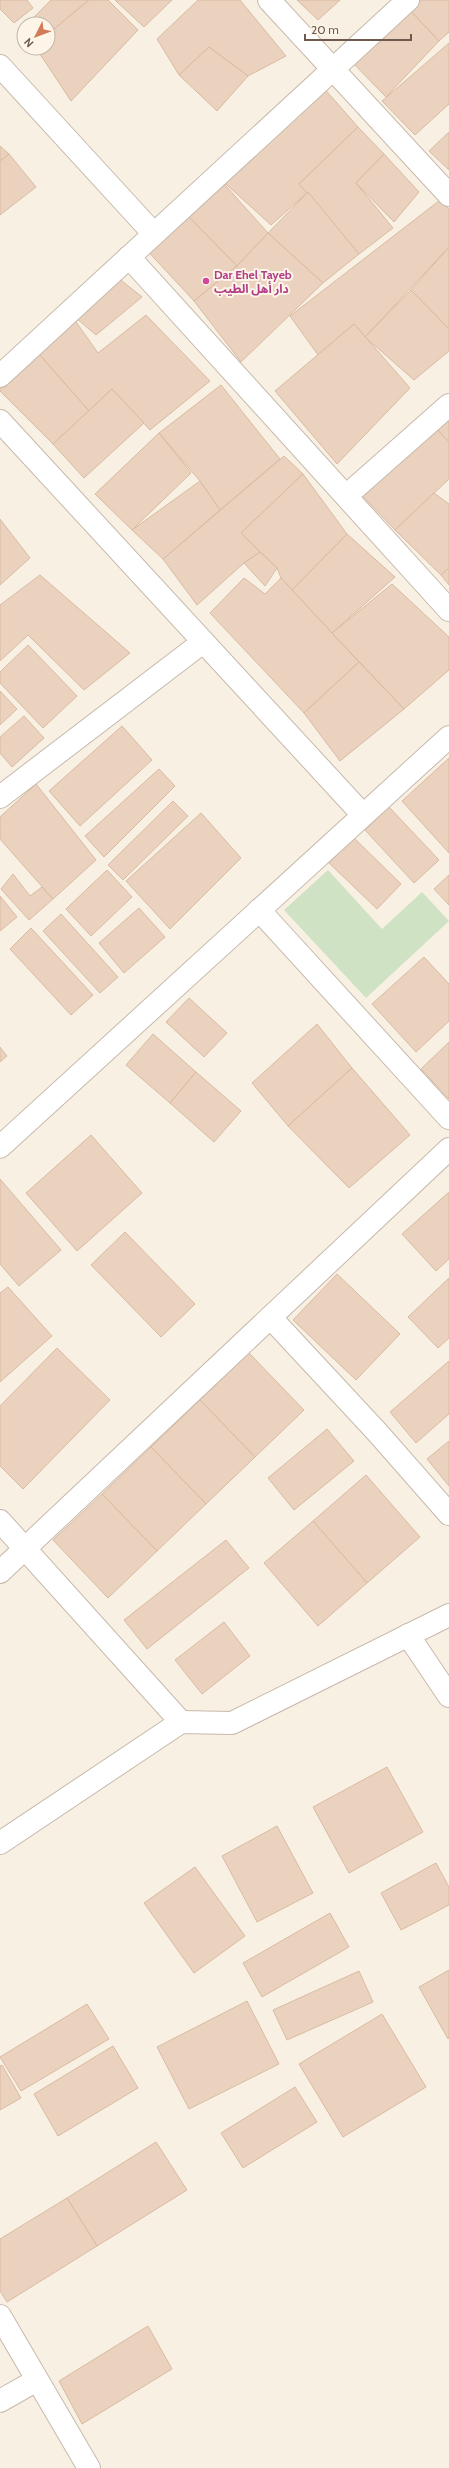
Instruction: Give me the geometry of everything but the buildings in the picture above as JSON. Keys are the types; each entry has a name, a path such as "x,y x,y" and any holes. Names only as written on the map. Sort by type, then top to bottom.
{"street":[{"path":"268,0 449,195"},
{"path":"0,376 408,0"},
{"path":"0,66 154,234"},
{"path":"129,257 449,610"},
{"path":"346,496 449,405"},
{"path":"0,421 362,815"},
{"path":"4,787 204,642"},
{"path":"0,1147 449,737"},
{"path":"259,910 449,1118"},
{"path":"0,1572 26,1550 449,1149"},
{"path":"271,1318 377,1432 449,1514"},
{"path":"0,1521 181,1722"},
{"path":"0,1843 181,1722 232,1723 449,1615"},
{"path":"408,1635 449,1696"},
{"path":"0,2316 89,2468"},
{"path":"0,2401 37,2380"}],"green space":[{"path":"328,870 382,929 422,892 449,921 366,998 284,910"}],"place":[{"name":"Dar Ehel Tayeb دار أهل الطيب","path":"206,281"}]}
